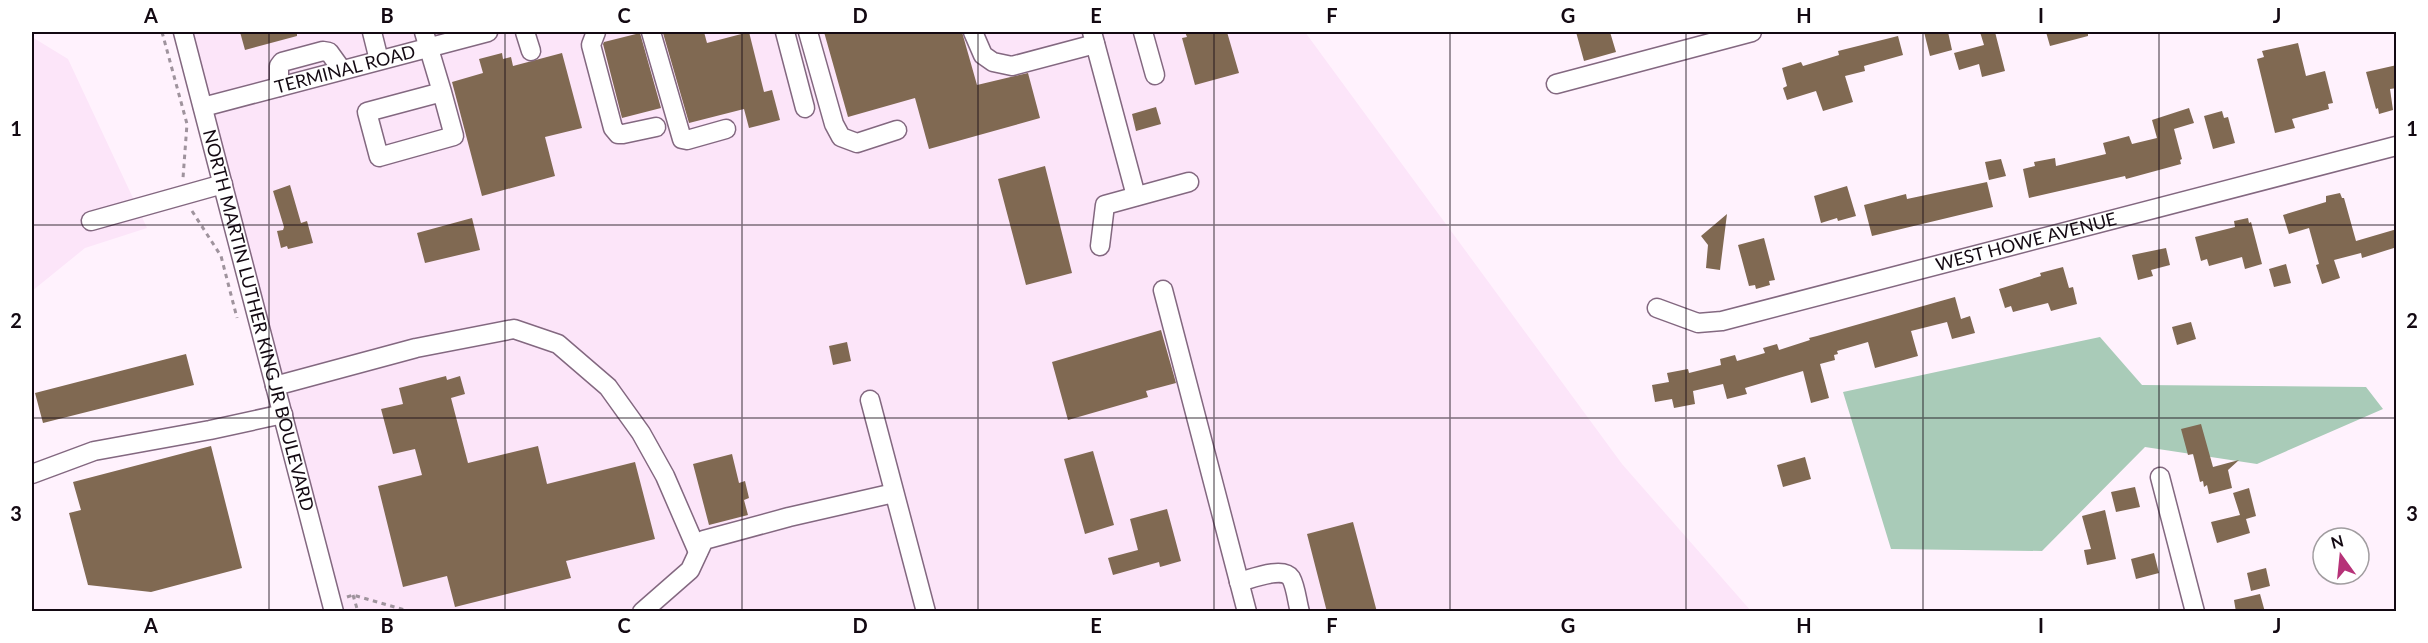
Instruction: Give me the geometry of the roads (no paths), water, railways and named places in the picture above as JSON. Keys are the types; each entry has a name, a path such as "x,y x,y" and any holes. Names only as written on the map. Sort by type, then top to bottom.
{"street":[{"name":"NORTH MARTIN LUTHER KING JR BOULEVARD","path":"183,32 334,608"},
{"path":"372,32 379,60"},
{"name":"TERMINAL ROAD","path":"203,107 379,60 427,39 488,32"},
{"path":"525,32 531,51"},
{"path":"596,32 591,45 613,128 618,134 623,134 656,127"},
{"path":"651,32 682,139 687,140 726,129"},
{"path":"784,32 805,108"},
{"path":"808,32 834,124 841,137 857,143 897,130"},
{"path":"973,32 983,55 993,62 1012,66 1093,38 1136,196"},
{"path":"1143,32 1155,75"},
{"path":"1556,84 1752,32"},
{"path":"427,39 442,92 454,136 379,157 367,112 442,92"},
{"name":"WEST HOWE AVENUE","path":"1657,308 1698,323 1722,321 2397,146"},
{"path":"1100,246 1105,205 1189,182"},
{"path":"92,221 223,184"},
{"path":"1163,290 1247,612"},
{"path":"275,386 416,348 514,329 558,344 608,387 641,433 665,476 698,552"},
{"path":"870,400 926,612"},
{"path":"32,474 94,451 283,414"},
{"path":"2160,477 2195,612"},
{"path":"642,612 690,570 704,540 789,517 894,493"},
{"path":"1239,582 1276,572 1285,573 1291,578 1300,612"}]}
